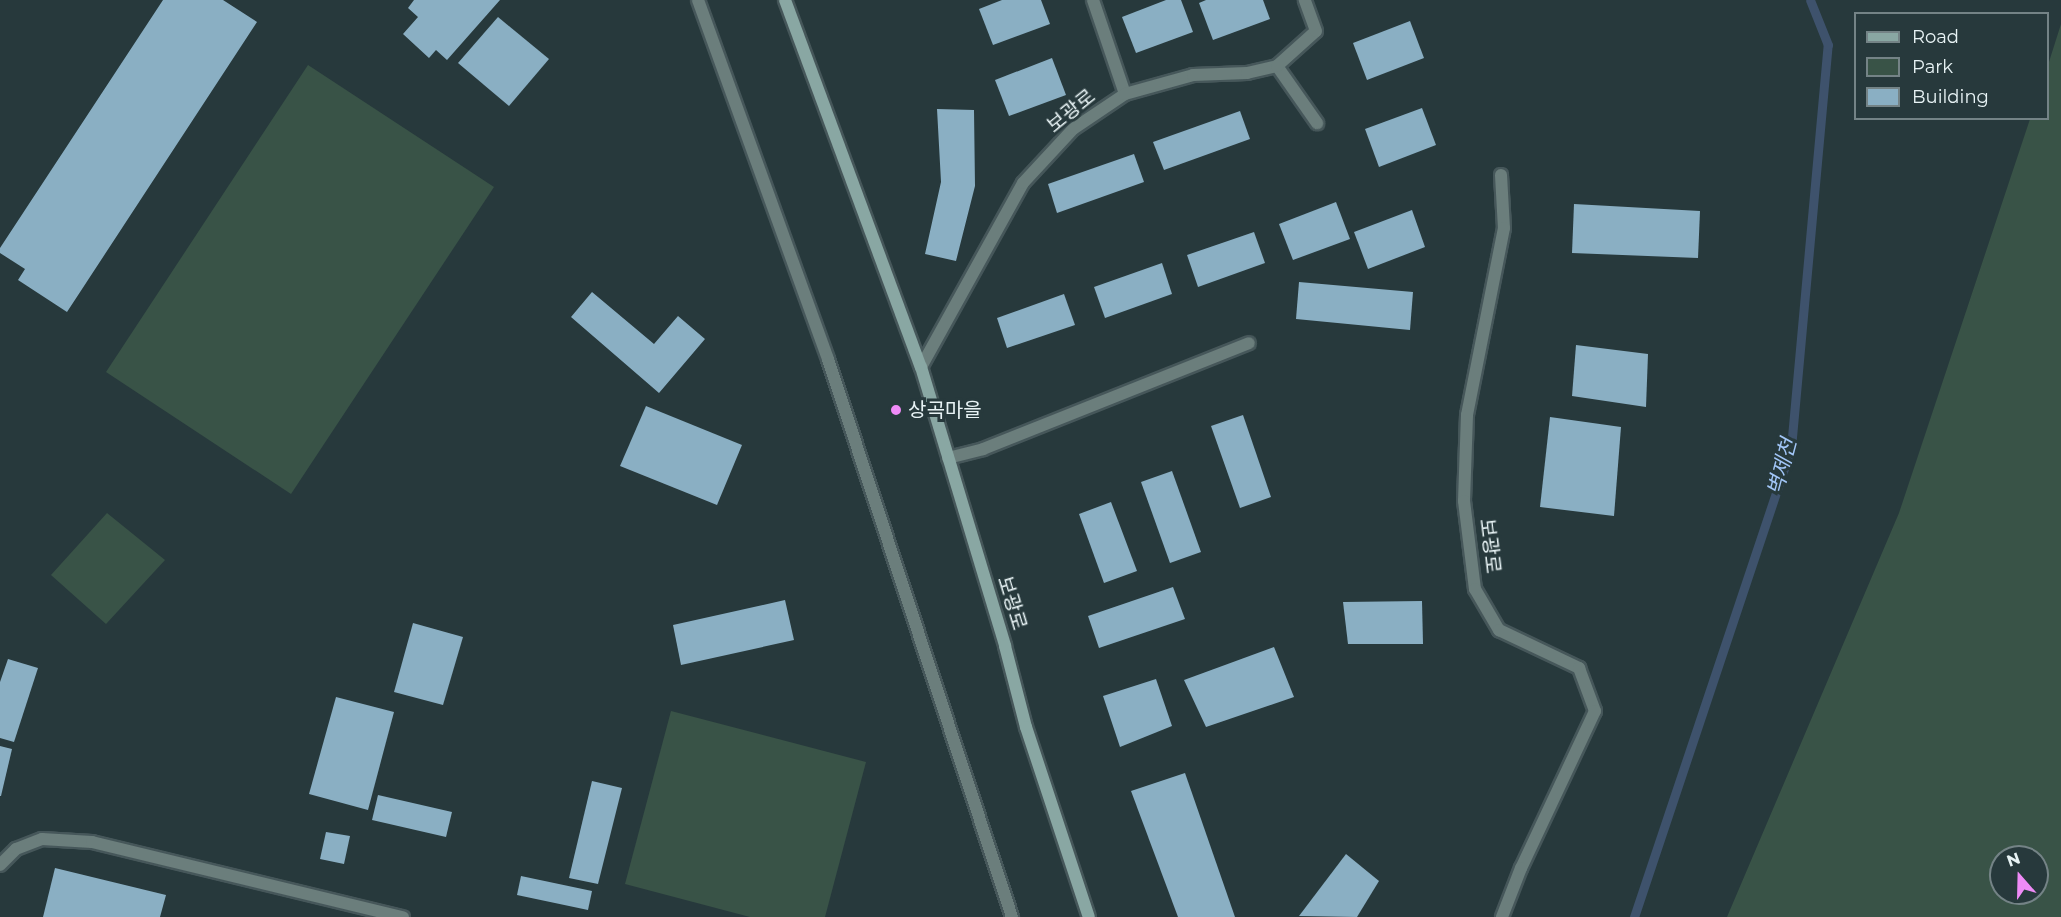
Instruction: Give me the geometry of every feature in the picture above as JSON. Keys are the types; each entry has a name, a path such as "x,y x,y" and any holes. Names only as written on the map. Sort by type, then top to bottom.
{"main road":[{"name":"보광로","path":"784,0 921,368 1033,749 1089,917"}],"lane":[{"path":"698,0 828,359 1012,917"},
{"path":"1093,0 1125,94"},
{"name":"보광로","path":"921,368 1023,183 1073,129 1125,94 1192,75 1247,73 1277,66 1316,31 1305,0"},
{"path":"1277,66 1317,123"},
{"name":"보광로","path":"1501,175 1504,228 1467,415 1464,501 1475,590 1499,630 1579,668 1595,711 1521,868 1502,917"},
{"path":"948,458 983,449 1249,343"},
{"path":"0,865 16,849 42,839 92,843 403,917"}],"green space":[{"path":"2061,24 2061,917 1727,917 1899,513 2030,120 2049,120 2049,62"},
{"path":"308,65 494,187 291,494 106,372"},
{"path":"107,513 165,560 106,624 51,575"},
{"path":"671,711 866,762 825,917 750,917 625,884"}],"building":[{"path":"163,0 223,0 257,22 67,312 18,280 25,269 0,253 0,248"},
{"path":"414,0 500,0 447,60 436,50 429,58 403,34 418,17 408,8"},
{"path":"1002,0 1041,0 1050,24 993,45 979,9"},
{"path":"1166,0 1181,0 1193,32 1136,53 1122,17"},
{"path":"1206,0 1263,0 1270,19 1213,40 1199,3"},
{"path":"498,17 549,59 509,106 458,63"},
{"path":"1410,21 1424,58 1367,80 1353,43"},
{"path":"1052,58 1066,95 1009,116 995,80"},
{"path":"1422,108 1436,145 1379,167 1365,129"},
{"path":"937,109 974,110 975,186 956,261 925,254 941,182"},
{"path":"1240,111 1250,139 1164,170 1153,142"},
{"path":"1134,154 1144,182 1057,213 1048,184"},
{"path":"1336,202 1350,239 1293,260 1279,224"},
{"path":"1574,204 1700,211 1698,258 1572,253"},
{"path":"1412,210 1425,247 1368,269 1354,232"},
{"path":"1254,232 1265,263 1198,287 1187,255"},
{"path":"1162,263 1172,294 1105,318 1094,287"},
{"path":"1299,282 1413,292 1410,330 1296,319"},
{"path":"592,292 654,344 678,316 705,339 659,393 571,317"},
{"path":"1064,294 1075,325 1007,348 997,318"},
{"path":"1576,345 1648,354 1646,407 1572,396"},
{"path":"646,406 742,445 717,505 620,466"},
{"path":"1243,415 1271,497 1240,508 1211,426"},
{"path":"1550,417 1621,427 1614,516 1540,507"},
{"path":"1172,471 1201,552 1170,563 1141,482"},
{"path":"1111,502 1137,571 1104,583 1079,514"},
{"path":"1173,587 1185,619 1099,648 1088,616"},
{"path":"785,600 794,640 681,665 673,625"},
{"path":"1422,601 1423,644 1348,644 1343,602"},
{"path":"413,623 463,637 443,705 394,692"},
{"path":"1274,647 1294,697 1206,727 1184,680"},
{"path":"8,659 38,668 14,742 0,738 0,682"},
{"path":"1156,679 1172,726 1120,747 1103,696"},
{"path":"336,697 394,712 368,810 309,794"},
{"path":"0,746 12,749 1,796 0,796"},
{"path":"1185,773 1235,917 1178,917 1131,791"},
{"path":"592,781 622,788 598,884 569,878"},
{"path":"378,795 452,812 446,837 372,820"},
{"path":"326,832 350,836 344,864 320,859"},
{"path":"1346,854 1379,881 1357,917 1299,916"},
{"path":"55,868 166,895 160,917 43,917"},
{"path":"521,876 592,891 588,910 517,895"}],"waterway":[{"name":"벽제천","path":"1634,917 1791,448 1828,45 1810,0"}],"place":[{"name":"상곡마을","path":"896,410"}]}
